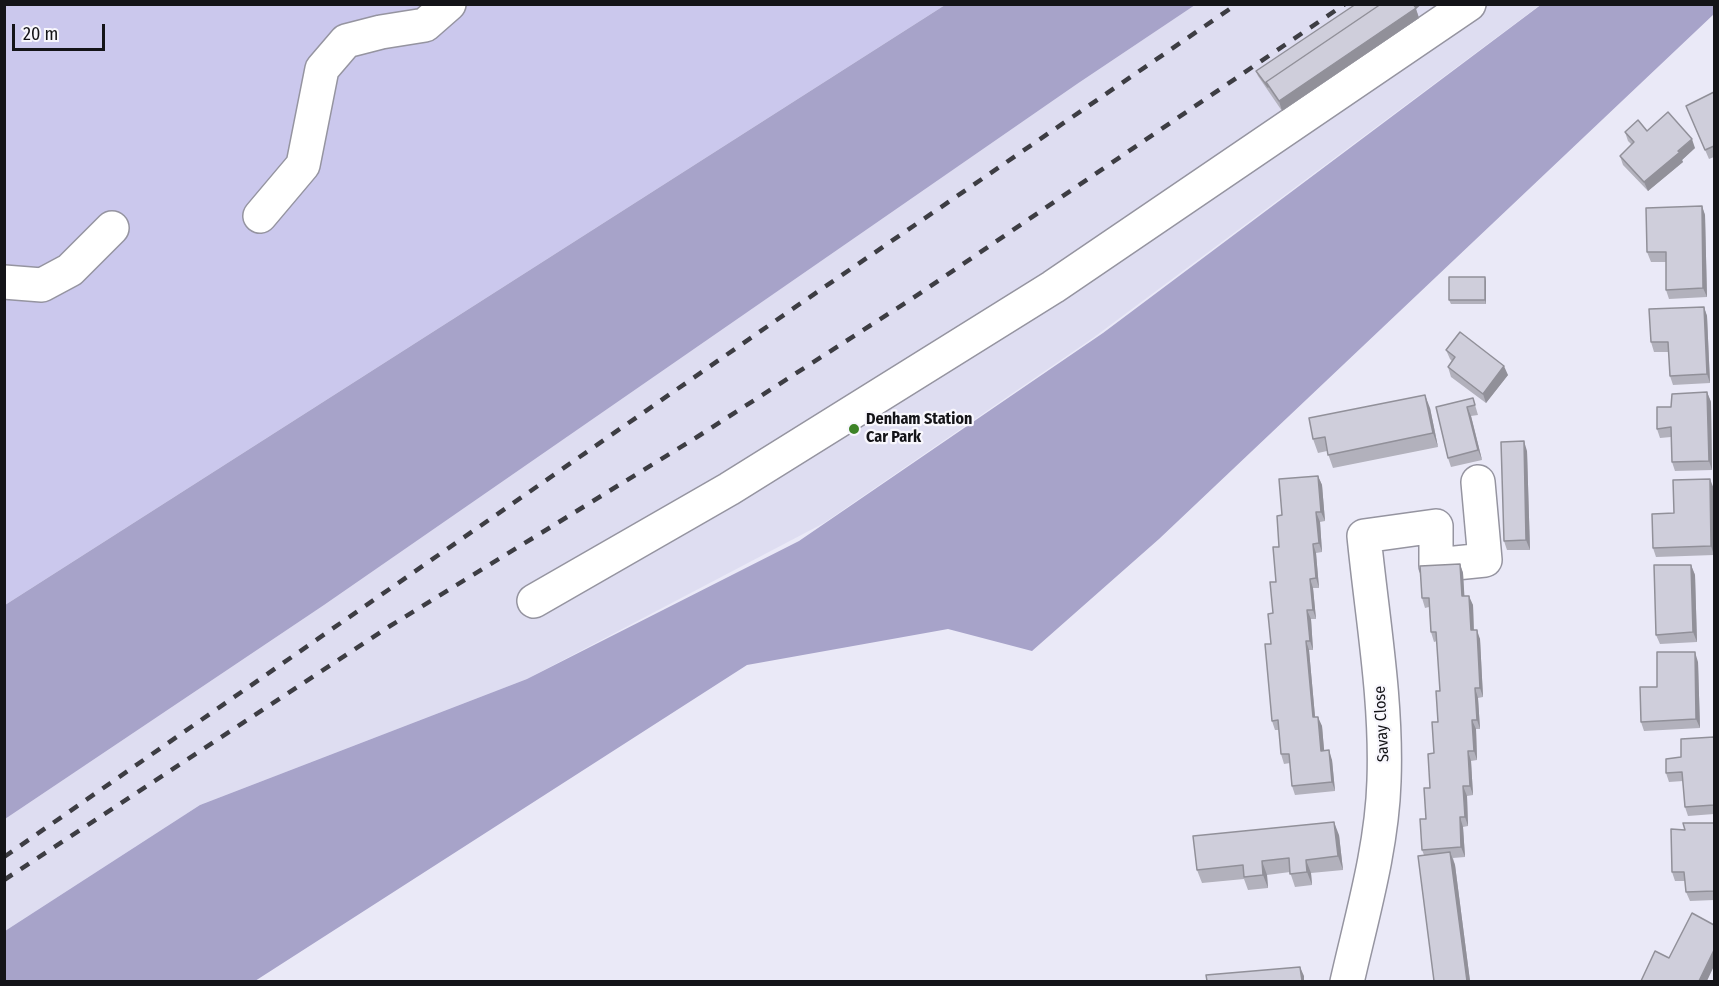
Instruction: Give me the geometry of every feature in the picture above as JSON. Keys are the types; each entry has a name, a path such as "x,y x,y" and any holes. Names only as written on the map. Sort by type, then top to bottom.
{"street":[{"path":"260,216 303,165 322,69 346,41 381,32 425,25 449,4"},
{"path":"534,601 729,489 1053,287 1469,4"},
{"path":"4,282 42,285 70,270 112,228"},
{"name":"Savay Close","path":"1347,981 1378,842 1384,783 1385,727 1364,536 1436,526 1436,565 1485,560 1478,482"}],"shaded area":[{"path":"1542,4 1714,5 1714,14 1159,539 1032,651 948,629 747,665 255,981 5,981 5,931 200,805 527,679 799,541 1103,333"},
{"path":"5,5 945,5 5,605"},
{"path":"945,5 1195,5 1077,84 324,605 5,819 5,605"},
{"path":"1195,5 1540,5 1093,338 824,523 527,679 200,805 5,931 5,819 324,605 1077,84"}],"building":[{"path":"1356,4 1381,4 1266,82 1268,87 1256,71"},
{"path":"1381,4 1413,4 1416,8 1279,101 1266,82"},
{"path":"1714,92 1714,146 1705,150 1686,106"},
{"path":"1668,112 1692,139 1644,182 1620,156 1634,142 1625,132 1638,120 1647,131"},
{"path":"1702,206 1703,288 1666,290 1666,252 1647,252 1646,208"},
{"path":"1449,277 1485,277 1485,300 1449,300"},
{"path":"1704,307 1707,374 1670,376 1668,342 1651,342 1649,309"},
{"path":"1460,332 1504,366 1483,394 1448,367 1455,357 1446,350"},
{"path":"1707,392 1709,461 1672,462 1671,427 1657,429 1657,407 1671,407 1672,394"},
{"path":"1425,395 1433,433 1328,455 1325,437 1313,439 1309,418"},
{"path":"1473,398 1475,405 1467,407 1478,450 1448,458 1436,407"},
{"path":"1524,441 1526,540 1504,541 1501,442"},
{"path":"1318,476 1321,512 1316,512 1319,543 1313,544 1316,578 1310,579 1313,610 1307,610 1310,641 1306,641 1313,717 1318,717 1321,751 1329,750 1332,782 1292,786 1289,754 1281,754 1278,720 1272,721 1265,644 1271,644 1268,614 1273,613 1270,582 1276,582 1273,547 1279,547 1277,516 1282,515 1279,479"},
{"path":"1710,479 1711,546 1653,548 1652,514 1674,513 1673,480"},
{"path":"1460,564 1462,596 1469,596 1471,630 1477,630 1480,688 1475,688 1477,720 1472,720 1474,751 1468,751 1470,786 1463,786 1465,817 1460,817 1461,847 1422,850 1420,819 1426,819 1424,788 1430,788 1428,754 1434,753 1432,722 1438,722 1436,691 1440,691 1436,632 1431,632 1429,598 1422,598 1420,566"},
{"path":"1654,565 1691,565 1693,632 1656,635"},
{"path":"1657,652 1695,652 1696,719 1641,722 1640,687 1657,687"},
{"path":"1714,737 1714,805 1685,807 1682,772 1666,773 1666,759 1681,757 1681,739"},
{"path":"1334,822 1338,856 1306,860 1307,872 1290,874 1289,858 1262,861 1263,875 1244,877 1243,865 1197,870 1193,836"},
{"path":"1683,823 1714,823 1714,891 1686,892 1684,872 1672,872 1671,829 1685,830"},
{"path":"1450,852 1467,981 1434,981 1418,856"},
{"path":"1692,913 1714,925 1714,950 1699,981 1641,981 1655,951 1669,958"},
{"path":"1300,967 1302,981 1207,981 1206,975"}],"railway":[{"path":"4,857 791,310 1237,4"},
{"path":"4,880 390,626 697,437 913,298 1345,4"}],"place":[{"name":"Denham Station Car Park","path":"854,429"}]}
